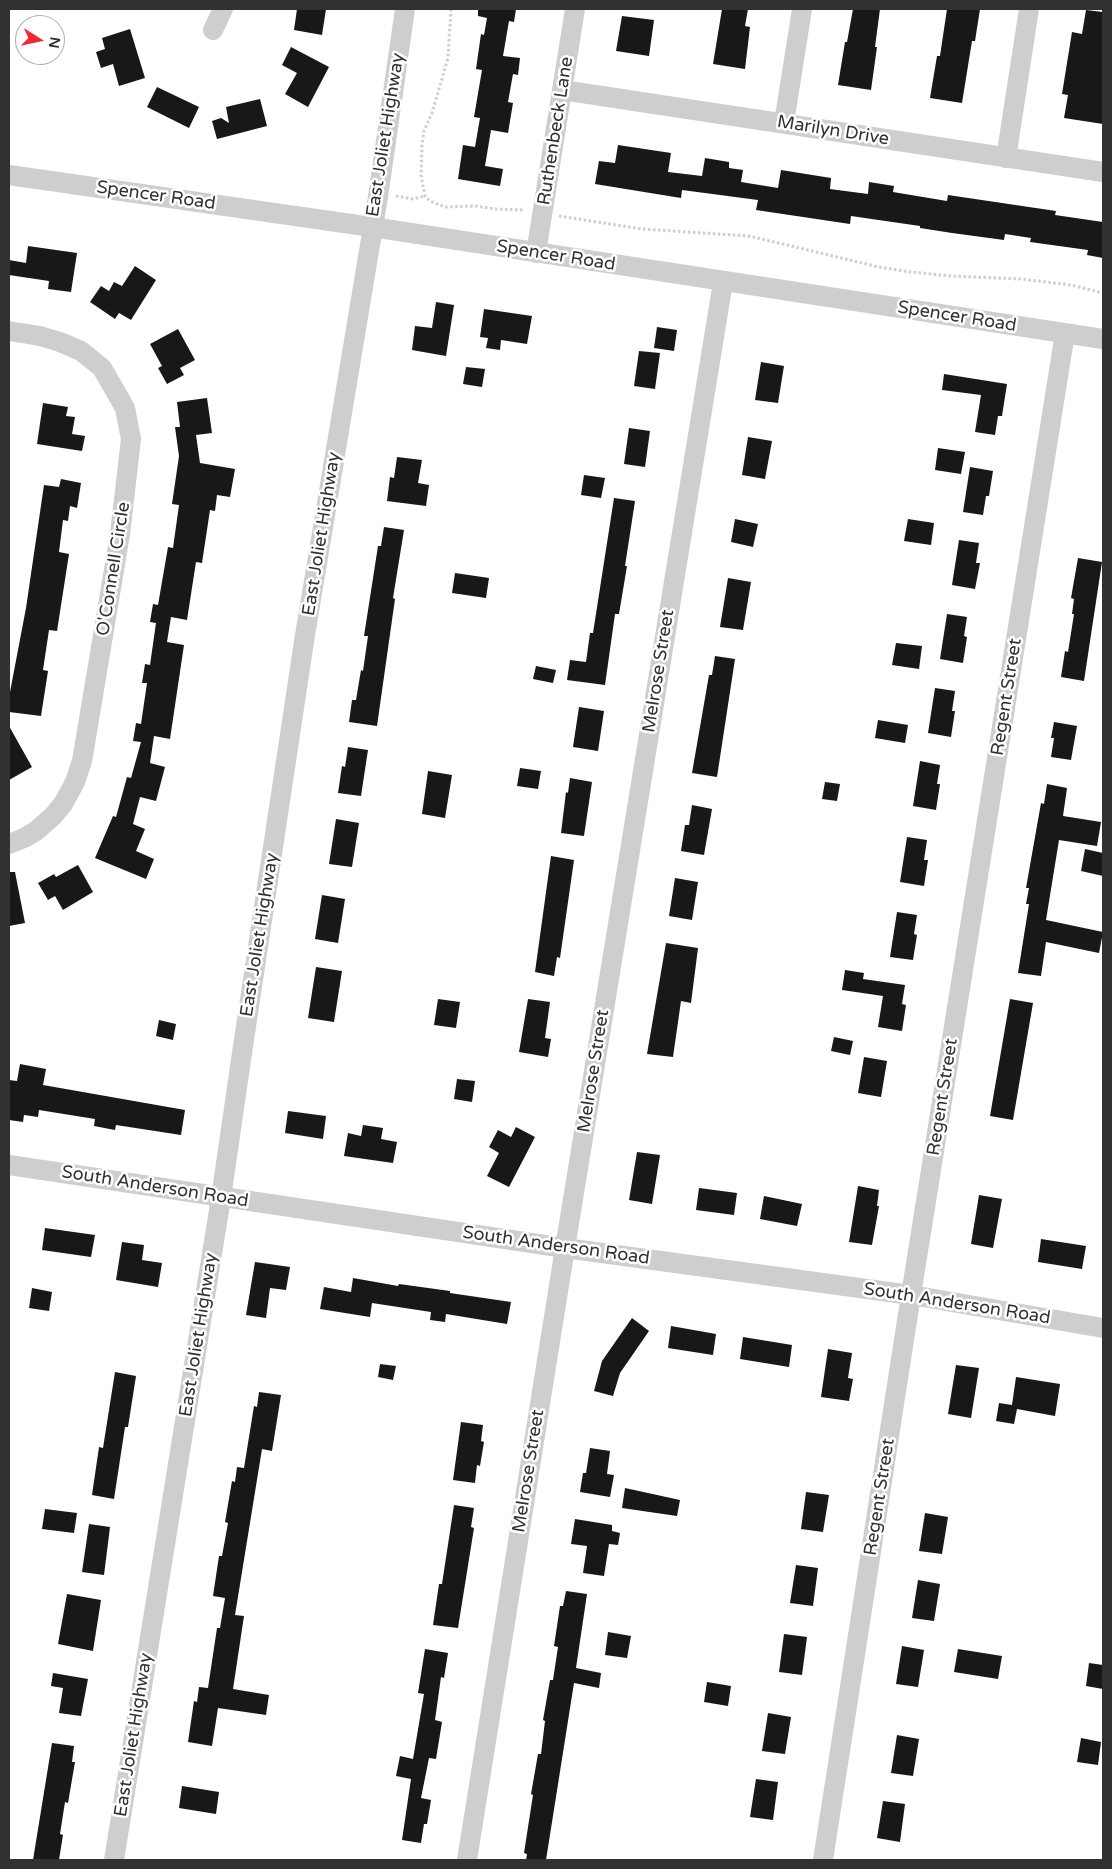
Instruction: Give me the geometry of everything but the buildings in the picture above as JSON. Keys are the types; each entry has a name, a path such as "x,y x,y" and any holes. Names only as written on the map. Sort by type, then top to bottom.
{"street":[{"path":"213,30 223,9"},
{"name":"East Joliet Highway","path":"114,1860 221,1198 305,635 378,197 405,9"},
{"name":"Ruthenbeck Lane","path":"536,253 575,9"},
{"path":"784,123 802,9"},
{"path":"1006,158 1029,9"},
{"name":"Marilyn Drive","path":"562,90 1103,172"},
{"name":"Spencer Road","path":"9,175 1103,339"},
{"name":"Melrose Street","path":"467,1860 723,282"},
{"name":"O'Connell Circle","path":"9,331 40,336 60,342 81,351 102,368 125,408 131,439 120,534 82,761 75,782 53,816 30,834 9,844"},
{"name":"Regent Street","path":"824,1860 911,1295 1065,333"},
{"name":"South Anderson Road","path":"9,1166 565,1248 911,1295 1103,1328"}],"path":[{"path":"451,9 448,58 432,113 424,131 421,175 425,196 430,201 445,208 475,206 496,210 528,210 565,218 642,229 749,236 865,264 910,272 1021,279 1071,285 1103,293"},
{"path":"378,197 394,196 414,199 425,196"}]}
